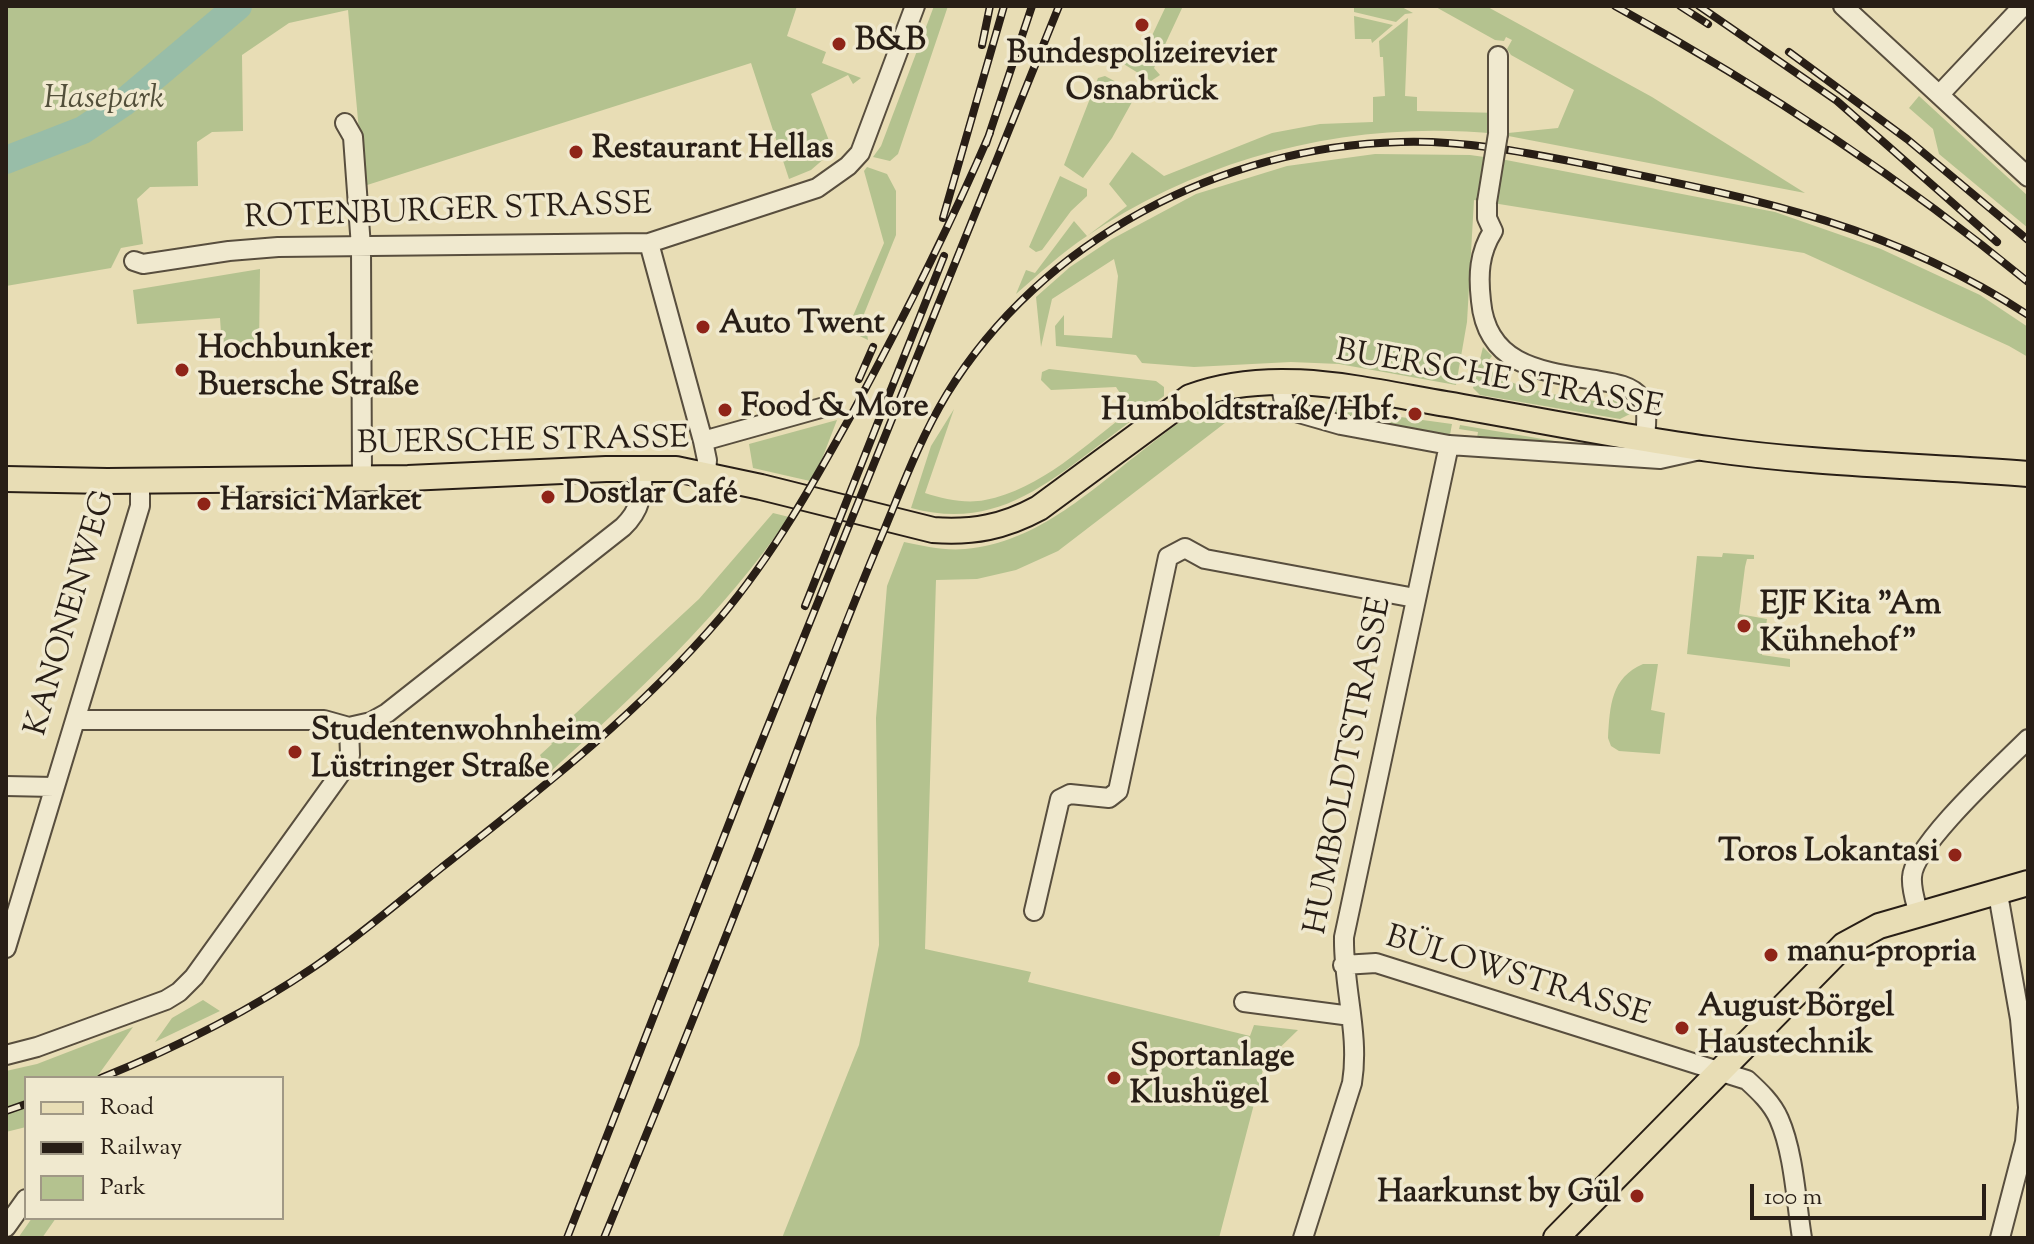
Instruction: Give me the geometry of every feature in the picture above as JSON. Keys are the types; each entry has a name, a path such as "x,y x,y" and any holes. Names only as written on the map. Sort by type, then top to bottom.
{"main road":[{"name":"BUERSCHE STRASSE","path":"6,479 362,478 676,469 933,530 961,532 986,530 1014,522 1039,508 1190,397 1234,385 1280,382 1348,387 1762,456 2028,474"},
{"path":"1556,1238 1844,945 1879,926 2028,883"}],"street":[{"name":"ROTENBURGER STRASSE","path":"134,261 143,264 278,247 649,243 817,188 848,166 860,153 871,128 915,6"},
{"path":"1843,6 2028,177"},
{"path":"1940,94 2023,6"},
{"path":"1498,56 1498,134 1487,202 1487,218 1493,231 1483,247 1479,286 1484,320 1497,344 1514,360 1534,369 1620,384 1640,396 1647,413 1645,438"},
{"path":"345,123 353,137 361,247 362,478"},
{"path":"649,243 703,441 706,474"},
{"name":"BUERSCHE STRASSE","path":"1280,382 1284,402 1292,411 1341,425 1449,445 1660,459 1707,449"},
{"name":"BUERSCHE STRASSE","path":"703,441 828,406"},
{"name":"HUMBOLDTSTRASSE","path":"1303,1238 1352,1083 1356,1061 1343,965 1344,937 1449,445"},
{"path":"77,720 324,720 349,727 371,722 387,713 635,516 641,501 643,468"},
{"name":"KANONENWEG","path":"6,948 140,506 140,480"},
{"path":"1034,911 1060,799 1070,794 1109,798 1118,791 1168,557 1185,548 1205,559 1415,598"},
{"path":"6,1055 37,1047 166,1000 179,992 194,977 345,767 350,755 349,727"},
{"path":"1919,915 1912,875 1918,857 1945,824 2028,739"},
{"path":"6,786 54,787"},
{"path":"1998,894 2020,1019 2028,1107 2025,1142 2000,1238"},
{"name":"BÜLOWSTRASSE","path":"1343,965 1376,963 1747,1080 1765,1097 1778,1117 1802,1238"},
{"path":"1244,1002 1351,1016"},
{"path":"6,1227 24,1202"}],"green space":[{"name":"Hasepark","path":"6,6 797,6 787,36 826,52 822,63 861,78 853,84 848,75 811,94 833,151 811,170 789,179 751,63 364,186 348,10 289,23 242,55 243,131 212,132 197,142 198,186 150,187 137,199 143,244 121,248 111,268 6,286"},
{"path":"934,6 948,6 898,154 890,161 873,157 881,146"},
{"path":"1166,6 1183,6 1154,68 1160,75 1151,81 1114,58 1117,52 1140,61"},
{"path":"1354,6 1400,6 1413,13 1405,14 1396,22 1354,12"},
{"path":"1434,6 1486,6 1652,97 1805,193 1498,134 1558,128 1574,90 1511,55 1507,49 1512,40 1506,37 1504,41 1495,40"},
{"path":"1354,16 1393,25 1372,43 1371,39 1355,39"},
{"path":"1408,18 1405,96 1417,97 1417,111 1500,113 1498,134 1390,132 1336,138 1232,164 1181,184 1087,236 1127,206 1109,184 1132,152 1164,176 1272,133 1320,124 1373,122 1373,97 1385,96 1379,41"},
{"path":"1105,76 1137,93 1112,138 1083,178 1064,165 1098,78"},
{"path":"1919,96 2028,196 2028,228 1939,154 1933,129 1909,108"},
{"path":"1375,154 1470,155 1506,160 1775,212 1881,249 1980,295 2028,327 2028,357 1804,253 1474,200 1467,322 1456,385 1339,364 1291,362 1194,367 1142,363 1136,355 1056,346 1055,326 1064,315 1064,335 1112,338 1118,276 1114,259 1052,299 1041,347 1036,297 1070,267 1112,239 1196,194 1287,166"},
{"path":"867,167 887,174 896,191 896,235 864,314 868,340 847,330 884,243 864,171"},
{"path":"1060,176 1087,189 1087,196 1071,211 1042,250 1036,252 1029,247"},
{"path":"1074,221 1087,236 1016,294 1026,270 1035,273"},
{"path":"260,269 259,347 222,348 220,318 137,324 133,290"},
{"path":"1483,347 1492,356 1485,365 1512,382 1545,392 1612,404 1614,393 1627,400 1630,414 1620,419 1480,395 1473,388"},
{"path":"1049,369 1156,381 1164,387 1164,396 1049,482 1007,504 963,514 911,508 931,446 954,409 925,493 970,501 1005,495 1044,476 1131,410 1116,387 1051,390 1041,380 1042,372"},
{"path":"1231,401 1251,403 1058,551 1016,570 977,579 936,580 925,949 1031,972 1028,982 1250,1036 1254,1025 1298,1030 1265,1062 1219,1238 782,1238 859,1045 879,945 876,718 887,586 904,542 934,548 965,549 992,545 1017,536 1087,495 1188,417"},
{"path":"1305,404 1452,424 1450,435 1346,416"},
{"path":"837,420 810,481 753,468 749,444"},
{"path":"1460,425 1584,446 1477,438 1478,432 1459,429"},
{"path":"773,513 789,517 736,587 645,683 549,773 540,755 552,744 548,739 699,599"},
{"path":"1723,553 1754,555 1754,559 1747,559 1739,614 1767,619 1762,655 1790,659 1790,667 1687,654 1697,556 1722,557"},
{"path":"1643,664 1658,664 1651,710 1665,713 1660,754 1619,751 1611,746 1608,738 1618,685 1632,670"},
{"path":"203,1000 220,1011 155,1042 172,1018"},
{"path":"133,1027 97,1076 24,1076 24,1128 6,1132 6,1071 37,1064"},
{"path":"31,1220 55,1220 42,1238 18,1238"}],"waterway":[{"path":"6,160 83,130 123,103 238,6"}],"railway":[{"path":"982,45 990,6"},
{"path":"943,218 1004,6"},
{"path":"986,144 1032,6"},
{"path":"567,1238 746,780 1059,6"},
{"path":"1615,6 1723,68 1828,134 1930,205 2028,282"},
{"path":"1680,6 1708,24"},
{"path":"1699,6 1837,101 1997,242"},
{"path":"1789,52 1907,139 2028,240"},
{"path":"106,1076 184,1042 237,1014 330,955 551,780 622,719 689,653 758,569 824,464 908,307 990,133"},
{"path":"604,1238 721,949 847,620 921,443 947,394 986,339 1032,290 1085,248 1142,212 1203,183 1268,161 1334,148 1401,142 1449,143 1590,165 1707,189 1816,218 1923,257 2028,315"},
{"path":"805,606 944,256"},
{"path":"859,379 873,347"},
{"path":"6,1111 24,1105"}],"place":[{"name":"Bundespolizeirevier Osnabrück","path":"1142,25"},
{"name":"B&B","path":"839,44"},
{"name":"Restaurant Hellas","path":"576,152"},
{"name":"Auto Twent","path":"703,327"},
{"name":"Hochbunker Buersche Straße","path":"182,370"},
{"name":"Food & More","path":"725,410"},
{"name":"Humboldtstraße/Hbf.","path":"1415,414"},
{"name":"Dostlar Café","path":"548,497"},
{"name":"Harsici Market","path":"204,504"},
{"name":"EJF Kita \"Am Kühnehof\"","path":"1744,626"},
{"name":"Studentenwohnheim Lüstringer Straße","path":"295,752"},
{"name":"Toros Lokantasi","path":"1955,855"},
{"name":"manu-propria","path":"1771,955"},
{"name":"August Börgel Haustechnik","path":"1682,1028"},
{"name":"Sportanlage Klushügel","path":"1114,1078"},
{"name":"Haarkunst by Gül","path":"1637,1196"}]}
